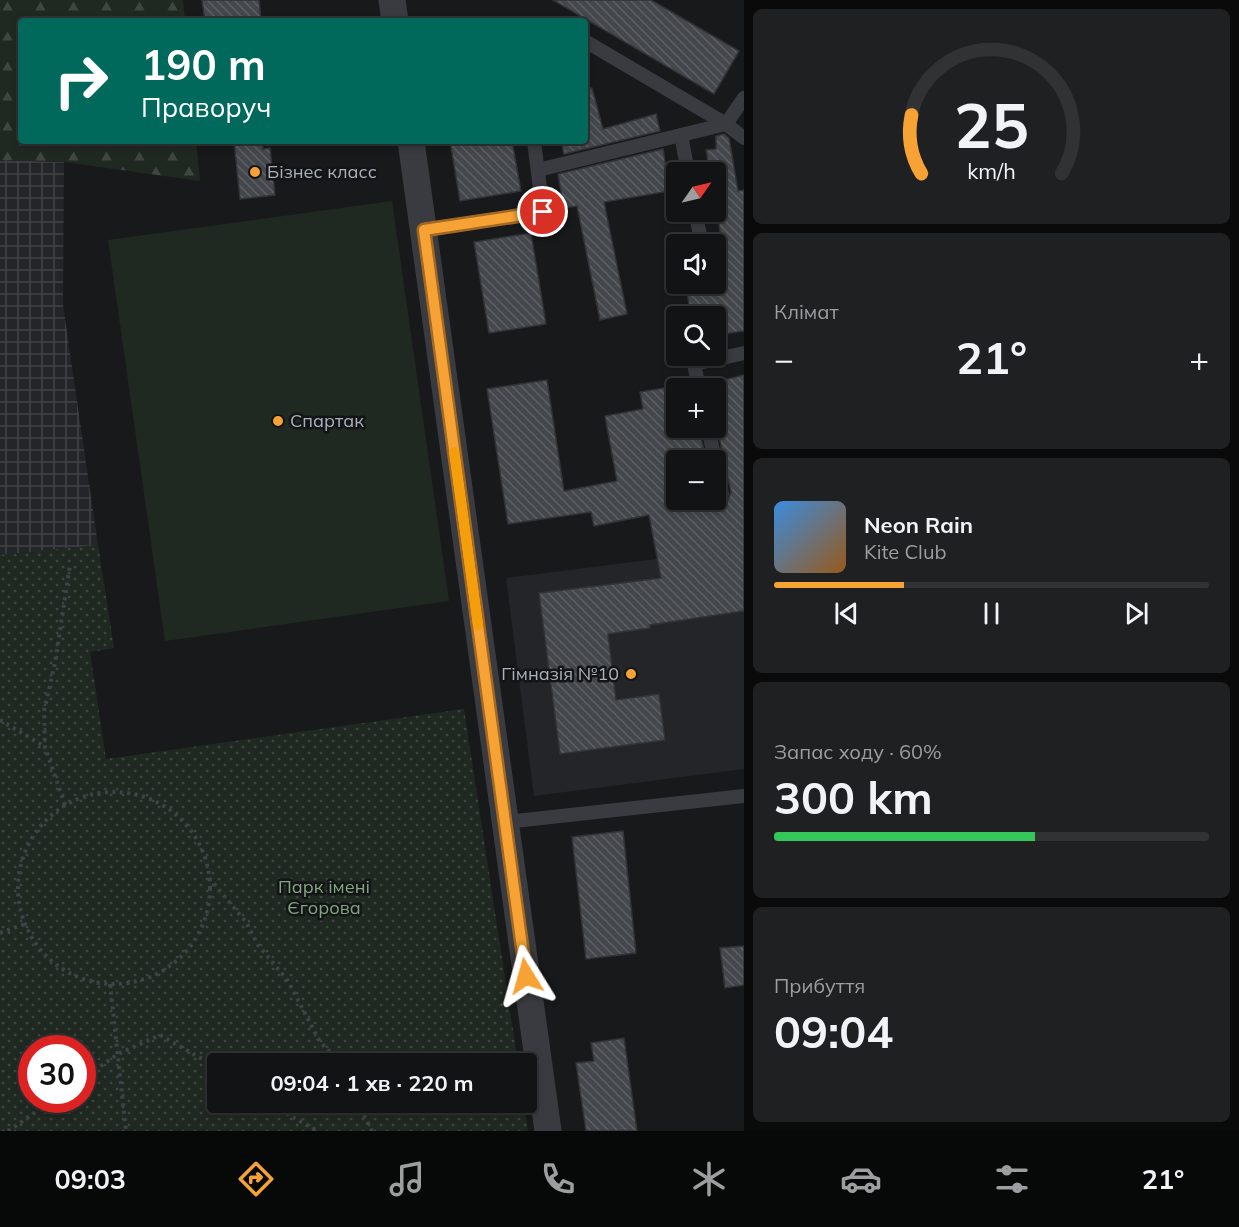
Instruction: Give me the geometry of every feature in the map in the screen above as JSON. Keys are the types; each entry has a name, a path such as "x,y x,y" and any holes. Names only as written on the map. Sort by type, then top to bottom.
{"street":[{"path":"392,0 395,18"},
{"path":"411,144 548,1131"}],"lane":[{"path":"588,43 726,124 744,138"},
{"path":"538,170 726,124 744,98"},
{"path":"681,135 686,162"},
{"path":"424,230 543,212 534,144"},
{"path":"697,378 694,364 744,353"},
{"path":"505,822 744,796"}],"path":[{"path":"65,805 45,747 44,711 55,663 70,565"},
{"path":"0,720 45,747"},
{"path":"118,792 145,797 169,809 189,828 203,852 210,878 208,906 200,932 184,954 163,971 138,981 110,984 83,979 59,966 39,948 25,924 18,898 20,870 28,844 44,822 65,805 91,795 118,792"},
{"path":"210,878 246,922 258,945 288,981 320,1042 331,1053"},
{"path":"0,933 25,924"},
{"path":"110,984 126,1131"},
{"path":"96,1069 118,1054 160,1035 207,1062"},
{"path":"8,1131 34,1113"},
{"path":"286,1113 317,1131"},
{"path":"363,1113 372,1131"}],"shaded area":[{"path":"0,160 64,162 63,305 98,545 0,555"},
{"name":"Гімназія №10","path":"744,548 744,769 534,796 506,578"}],"green space":[{"path":"0,0 183,0 185,18 18,18 18,144 196,144 200,181 64,162 0,160"},
{"name":"Спартак","path":"392,201 449,601 165,641 108,240"},
{"name":"Парк імені Єгорова","path":"98,545 114,648 90,652 106,759 464,709 516,1053 207,1053 207,1113 525,1113 528,1131 0,1131 0,555"}],"building":[{"path":"202,0 259,0 261,18 205,18"},
{"path":"553,0 651,0 739,51 714,94 588,20 588,18 584,18"},
{"path":"592,88 603,129 656,114 660,131 564,154 562,144 588,144 588,89"},
{"path":"724,134 729,138 738,191 744,190 744,331 726,334 726,306 689,306 687,294 726,294 726,234 720,234 719,222 726,222 726,162 708,162 706,150 716,149 716,136"},
{"name":"Бізнес класс","path":"234,144 262,144 263,149 270,148 275,195 240,199"},
{"path":"450,144 513,144 521,191 460,201"},
{"path":"663,149 666,192 604,202 627,314 600,320 577,206 564,208 558,174"},
{"path":"531,233 546,324 489,333 474,242"},
{"path":"744,375 744,611 650,625 650,628 608,634 616,700 659,694 665,740 560,754 539,593 661,578 649,515 594,526 591,512 508,524 487,389 547,380 564,491 617,481 605,416 643,409 640,392 666,388 666,438 701,438 704,450 666,450 666,510 726,510 726,501 731,492 726,469 726,450 722,450 719,438 726,438 726,379"},
{"path":"623,831 636,953 586,959 572,837"},
{"path":"744,946 744,985 725,988 720,948"},
{"path":"624,1038 637,1131 586,1131 576,1063 594,1061 591,1043"}],"slow traffic":[{"path":"454,452 478,625"}],"place":[{"name":"Бізнес класс","path":"255,172"},
{"name":"Спартак","path":"278,421"},
{"name":"Гімназія №10","path":"631,674"}],"route":[{"path":"526,976 424,230 543,212"}]}
